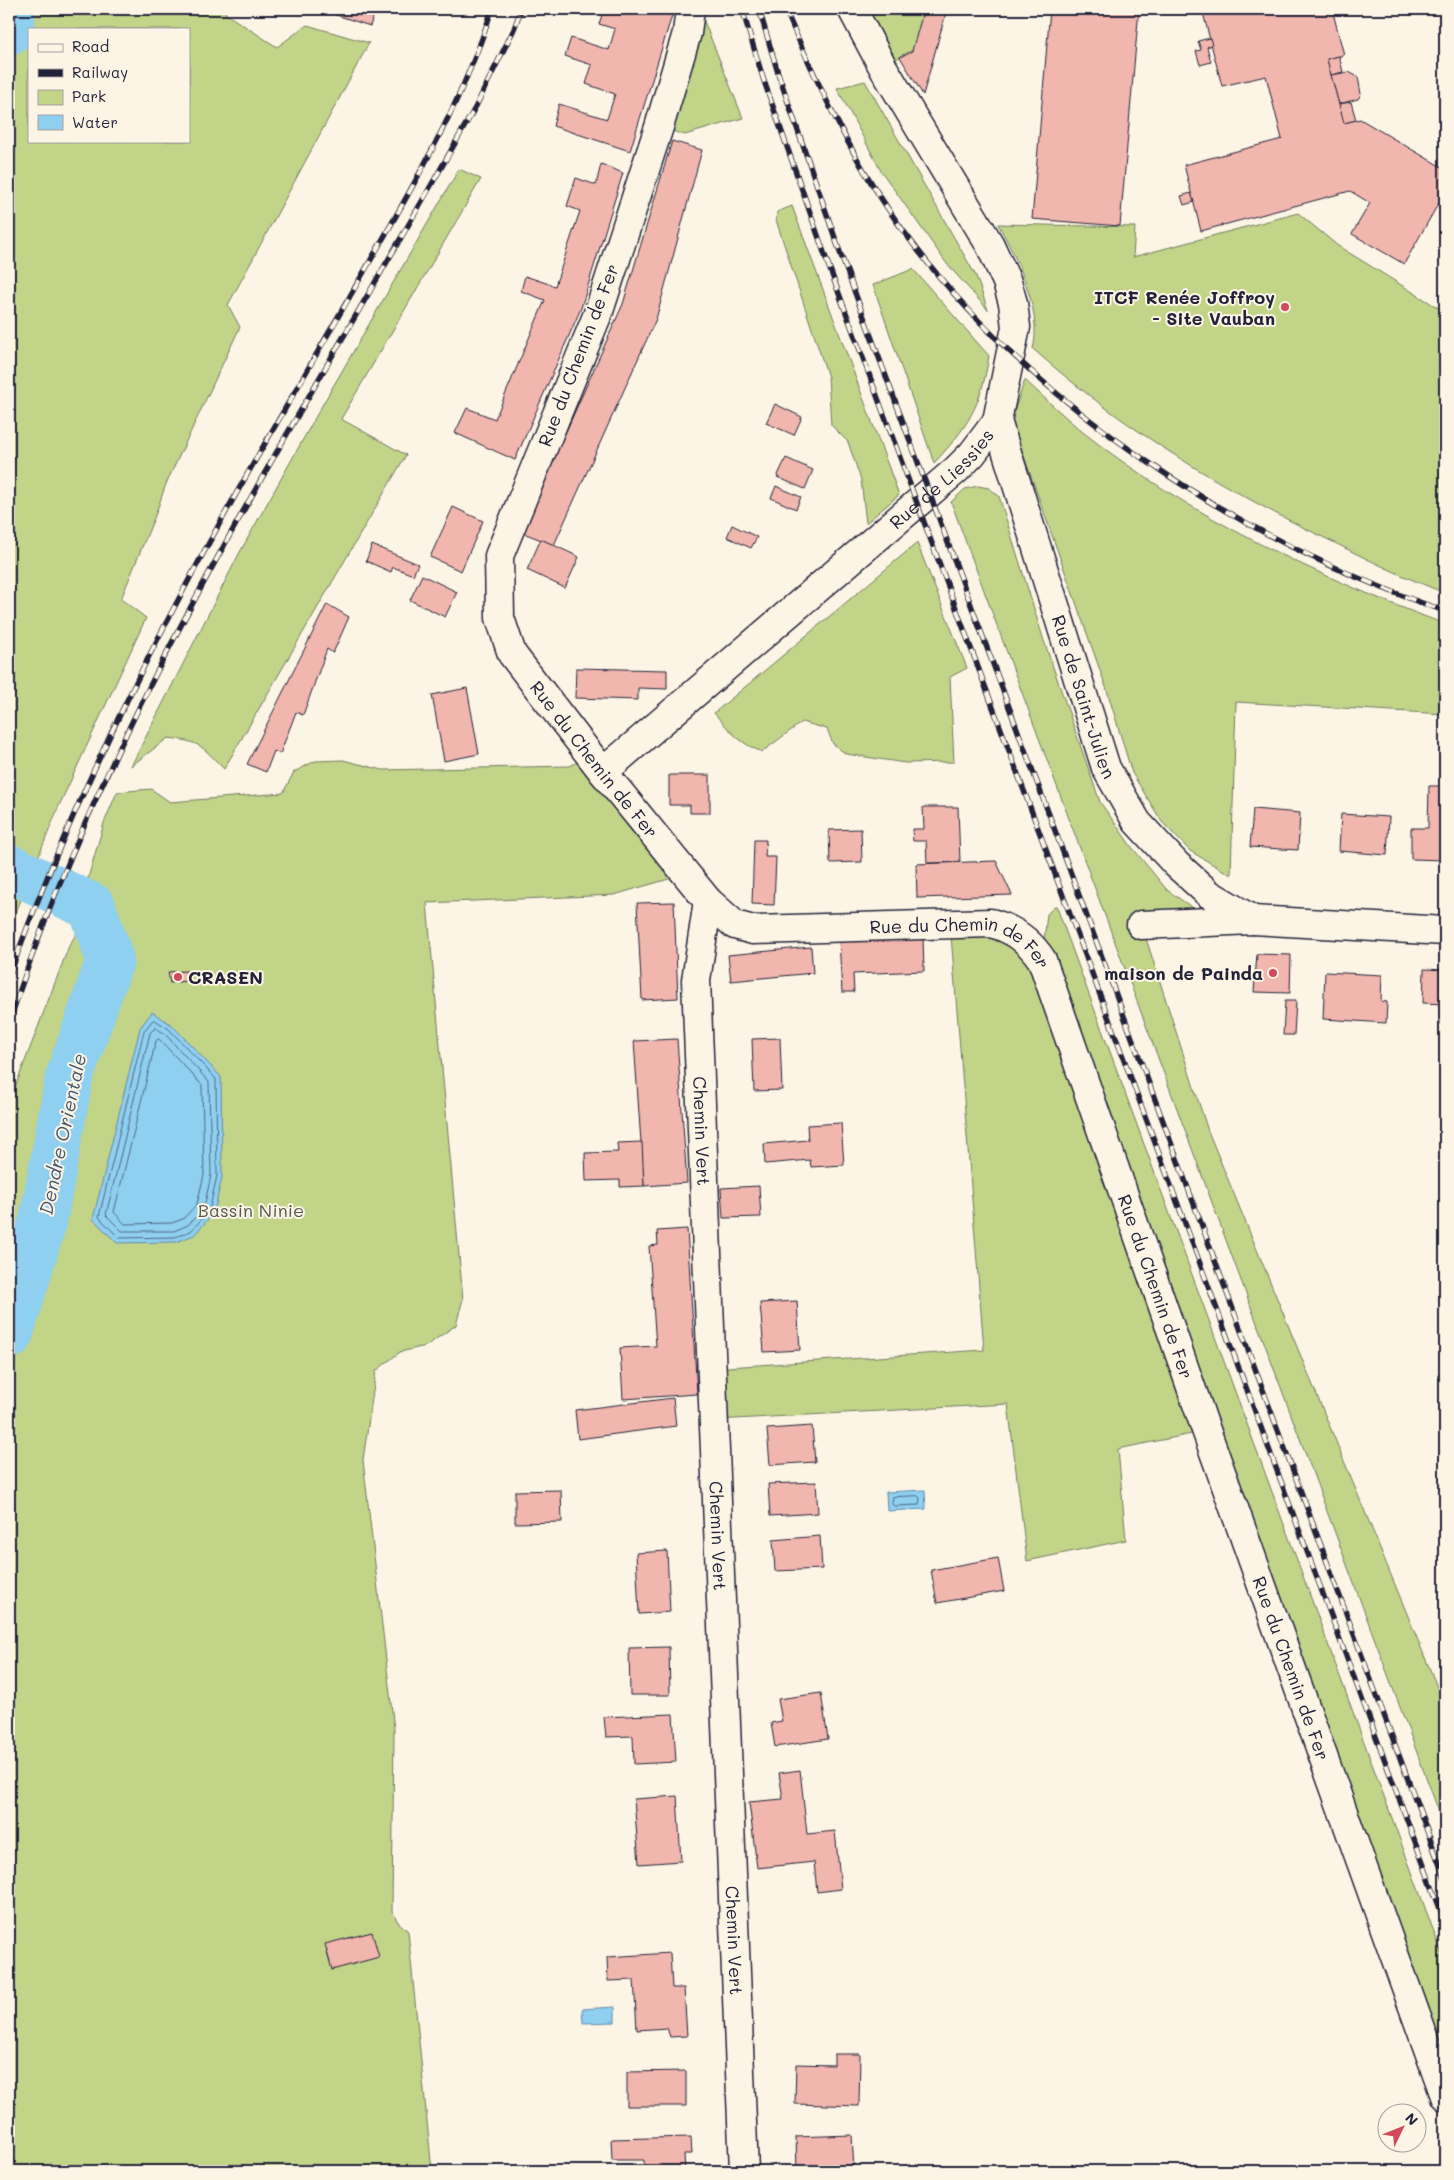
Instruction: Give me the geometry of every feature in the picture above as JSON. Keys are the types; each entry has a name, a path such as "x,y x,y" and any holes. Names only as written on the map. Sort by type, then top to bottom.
{"street":[{"name":"Rue du Chemin de Fer","path":"690,9 687,33 659,127 599,310 499,556 500,618 512,654 603,772 708,901 735,925 753,930 991,923 1013,931 1033,947 1042,960 1206,1430 1445,2096"},
{"name":"Rue de Liessies","path":"603,772 956,470 972,454 997,421 1016,327 1013,303 1007,282 990,245 884,69 852,9"},
{"name":"Rue de Saint-Julien","path":"997,421 1106,768 1138,822 1176,864 1210,894 1253,920"},
{"name":"Chemin Vert","path":"708,901 696,980 744,2171"},
{"name":"Rue de Saint-Julien","path":"1141,925 1253,920 1445,931"}],"green space":[{"path":"9,9 225,9 226,14 277,47 307,25 369,43 228,305 240,327 166,484 121,599 146,618 58,808 9,930"},
{"path":"699,9 743,118 685,135 659,127"},
{"path":"852,9 931,9 912,71 903,54 884,69"},
{"path":"865,81 976,276 988,310 947,264 881,171 837,88"},
{"path":"459,169 481,179 341,419 406,455 224,769 200,746 188,741 168,738 131,766 240,552 320,409"},
{"path":"792,206 899,495 866,523 861,480 848,442 831,425 828,377 776,220 777,212"},
{"path":"1298,213 1338,246 1445,312 1445,593 1403,576 1294,523 1215,480 1139,432 1067,378 1033,349 1035,334 1031,301 1020,268 998,224 1135,227 1133,257"},
{"path":"913,269 989,356 982,389 971,415 956,438 934,463 873,285"},
{"path":"1025,380 1084,433 1168,492 1212,518 1303,565 1397,606 1445,624 1445,714 1236,702 1231,875 1190,851 1162,822 1132,773 1106,687 1011,420"},
{"path":"978,486 989,488 999,496 1044,641 1100,802 1131,846 1167,890 1213,922 1142,926 1208,1131 1445,1706 1445,1828 951,502 965,489"},
{"path":"917,543 967,668 950,677 954,762 905,763 846,754 833,744 827,729 802,722 762,752 747,745 730,731 714,713"},
{"name":"Bassin Ninie","path":"591,754 679,876 614,895 427,903 463,1299 456,1325 426,1346 400,1352 376,1371 363,1460 394,1729 392,1911 398,1922 408,1931 432,2171 9,2171 9,1103 69,946 92,907 88,878 104,823 117,792 151,789 170,802 283,793 294,772 315,761 343,760 383,770 570,766"},
{"path":"1056,905 1445,1962 1445,2096 1206,1431 1118,1449 1126,1540 1027,1561 1008,1404 716,1420 713,1368 984,1350 950,923 979,922 1042,959 1047,914"}],"water":[{"path":"152,1012 172,1025 221,1077 222,1177 214,1213 194,1235 176,1242 117,1243 93,1219 140,1028"},
{"path":"925,1490 926,1509 887,1511 886,1492"},
{"path":"615,2007 615,2022 583,2023 582,2009"}],"building":[{"path":"318,9 376,9 370,26"},
{"path":"604,9 674,9 630,151 553,126 559,104 607,119 615,94 586,84 592,65 565,56 571,38 609,50 615,29 599,24"},
{"path":"924,9 947,9 923,95 900,57 912,51"},
{"path":"1050,9 1139,9 1120,226 1032,219"},
{"path":"1202,9 1332,9 1344,55 1327,59 1344,123 1360,119 1445,169 1445,192 1404,264 1352,234 1370,203 1350,191 1201,231 1184,165 1282,139 1266,76 1222,86"},
{"path":"1210,38 1212,45 1207,47 1211,62 1200,65 1196,51 1201,50 1198,41"},
{"path":"1339,56 1343,72 1331,75 1327,59"},
{"path":"1349,72 1358,77 1361,94 1358,99 1339,104 1331,75"},
{"path":"1351,102 1356,120 1344,123 1339,104"},
{"path":"672,141 702,150 656,319 554,545 521,532 623,304"},
{"path":"601,164 623,173 581,308 515,460 455,433 467,408 495,419 545,300 521,291 525,276 555,286 580,211 567,206 576,178 596,185"},
{"path":"1191,193 1194,202 1184,205 1181,196"},
{"path":"775,404 802,417 794,435 766,423"},
{"path":"786,458 813,470 805,489 777,477"},
{"path":"776,486 801,497 796,509 771,498"},
{"path":"453,507 483,521 461,571 430,557"},
{"path":"732,525 757,537 751,548 727,537"},
{"path":"541,539 579,557 565,588 527,570"},
{"path":"372,545 418,564 413,575 393,567 391,572 366,561"},
{"path":"422,575 457,592 445,617 410,600"},
{"path":"327,604 349,617 333,653 327,649 303,715 296,712 280,754 274,751 266,772 247,764"},
{"path":"576,668 667,670 667,689 638,688 638,700 575,698"},
{"path":"467,688 479,754 444,761 432,695"},
{"path":"669,775 710,775 710,813 690,813 690,805 669,805"},
{"path":"1429,786 1445,786 1445,860 1411,859 1411,828 1428,828"},
{"path":"923,807 958,807 960,862 927,863 926,841 913,841 912,829 924,829"},
{"path":"1253,809 1300,813 1298,850 1250,847"},
{"path":"1341,814 1389,817 1387,855 1339,851"},
{"path":"861,829 862,862 830,863 829,830"},
{"path":"754,840 766,840 765,857 776,857 774,905 752,904"},
{"path":"996,861 1012,895 917,898 916,864"},
{"path":"674,902 678,998 642,1000 637,903"},
{"path":"923,937 924,971 853,974 854,992 842,992 839,941"},
{"path":"811,947 813,973 731,981 728,955"},
{"name":"maison de Painda","path":"1257,954 1291,955 1290,993 1254,992"},
{"path":"1424,969 1445,970 1445,1004 1423,1003"},
{"name":"CRASEN","path":"187,971 186,981 170,983 168,972"},
{"path":"1325,972 1382,975 1381,1001 1387,1002 1386,1023 1323,1019"},
{"path":"1285,1001 1296,1001 1294,1035 1283,1035"},
{"path":"780,1038 782,1090 754,1091 752,1039"},
{"path":"677,1039 687,1183 644,1186 634,1041"},
{"path":"841,1123 844,1165 811,1167 810,1160 765,1164 764,1144 808,1140 807,1125"},
{"path":"642,1142 644,1186 620,1187 620,1180 586,1181 585,1153 618,1152 617,1143"},
{"path":"759,1186 761,1217 723,1218 721,1188"},
{"path":"687,1229 697,1394 623,1399 620,1348 656,1346 649,1246 658,1245 657,1231"},
{"path":"797,1301 800,1350 764,1352 760,1303"},
{"path":"673,1398 676,1426 578,1439 575,1410"},
{"path":"812,1426 815,1462 770,1465 767,1429"},
{"path":"816,1482 818,1513 770,1516 768,1484"},
{"path":"561,1490 562,1522 515,1523 515,1491"},
{"path":"820,1536 822,1569 775,1571 773,1540"},
{"path":"667,1551 670,1612 639,1614 636,1553"},
{"path":"998,1558 1004,1591 937,1603 931,1570"},
{"path":"669,1647 670,1695 630,1695 629,1648"},
{"path":"821,1693 828,1739 775,1747 771,1723 782,1721 778,1699"},
{"path":"673,1714 676,1762 634,1764 633,1736 606,1737 604,1717"},
{"path":"800,1770 807,1834 835,1831 841,1889 817,1892 814,1862 757,1868 749,1802 783,1799 779,1773"},
{"path":"677,1796 681,1861 639,1864 634,1799"},
{"path":"372,1932 379,1957 332,1970 325,1944"},
{"path":"670,1953 672,1988 684,1988 687,2036 670,2037 667,2028 637,2030 634,1980 608,1981 607,1957"},
{"path":"834,2054 860,2054 859,2106 795,2104 796,2064 834,2065"},
{"path":"686,2071 686,2106 627,2106 627,2072"},
{"path":"852,2135 854,2171 797,2171 796,2137"},
{"path":"691,2137 692,2154 684,2154 685,2171 644,2171 644,2160 612,2160 611,2139"}],"waterway":[{"name":"Dendre Orientale","path":"9,31 12,9"},
{"name":"Dendre Orientale","path":"9,868 92,907 110,960 69,1078 43,1221 9,1335"}],"railway":[{"path":"9,977 64,836 128,699 197,565 427,159 470,70 492,9"},
{"path":"9,1023 52,902 103,783 159,668 283,441 476,106 514,29 521,9"},
{"path":"742,9 763,78 828,264 1445,1922"},
{"path":"759,9 778,73 842,258 1445,1879"},
{"path":"785,9 839,124 887,207 905,233 956,296 1014,355 1078,411 1147,461 1219,507 1294,548 1369,582 1445,611"}],"place":[{"name":"ITCF Renée Joffroy - Site Vauban","path":"1285,307"},
{"name":"maison de Painda","path":"1273,973"},
{"name":"CRASEN","path":"178,977"}]}
